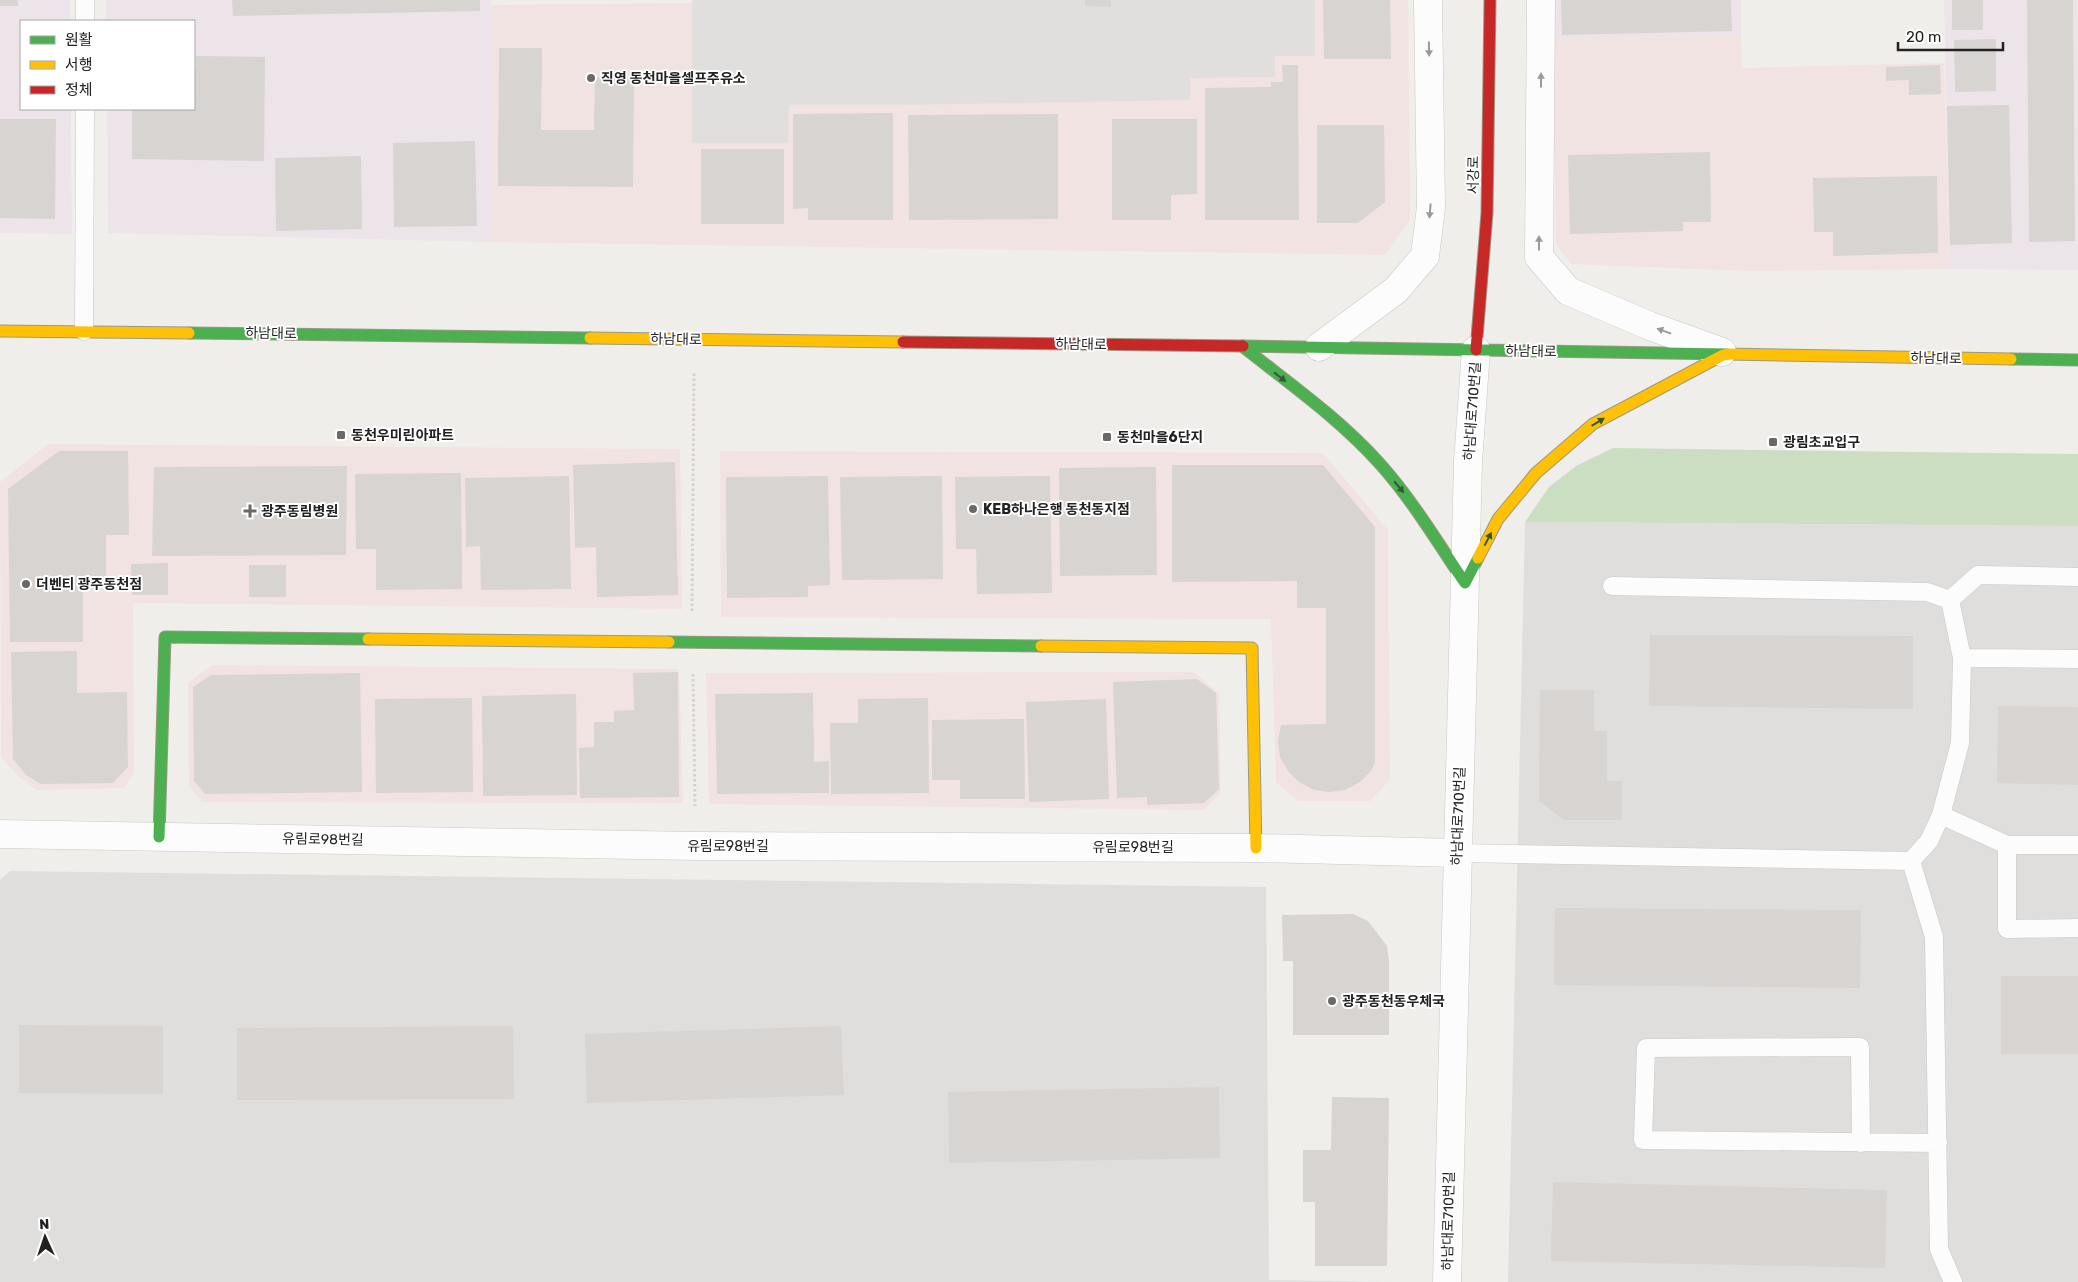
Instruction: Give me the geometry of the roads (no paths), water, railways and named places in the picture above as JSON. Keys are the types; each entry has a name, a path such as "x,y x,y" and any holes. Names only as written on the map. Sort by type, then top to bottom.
{"main road":[{"name":"서강로","path":"1476,350 1487,214 1490,0"},
{"name":"하남대로","path":"0,331 1319,347 2078,360"},
{"path":"1242,346 1342,425 1381,465 1414,505 1465,582 1498,519 1536,473 1593,424 1726,354"},
{"path":"159,837 165,637 692,642 1252,648 1256,848"}],"street":[{"path":"1319,347 1396,290 1425,256 1431,206 1428,0"},
{"path":"1541,0 1539,257 1568,291 1650,326 1726,354"},
{"name":"하남대로710번길","path":"1447,1282 1468,462 1476,350"},
{"name":"유림로98번길","path":"0,834 705,846 1256,848 1457,853"}],"lane":[{"path":"85,0 85,20"},
{"path":"84,331 85,110"},
{"path":"1950,600 1978,575 2078,577"},
{"path":"1612,586 1927,592 1950,600"},
{"path":"1457,853 1911,861 1929,841 1941,815 1960,743 1962,658 1950,600"},
{"path":"1962,658 2078,659"},
{"path":"1941,815 2007,845 2078,845"},
{"path":"2007,845 2007,929 2078,928"},
{"path":"1911,861 1934,937 1939,1249 1953,1282"},
{"path":"1861,1143 1860,1047 1646,1048 1643,1140 1861,1143 1938,1143"}],"place":[{"name":"직영 동천마을셀프주유소","path":"591,78"},
{"name":"동천우미린아파트","path":"341,435"},
{"name":"동천마을6단지","path":"1107,437"},
{"name":"광림초교입구","path":"1773,442"},
{"name":"KEB하나은행 동천동지점","path":"973,509"},
{"name":"광주동림병원","path":"250,511"},
{"name":"더벤티 광주동천점","path":"26,584"},
{"name":"광주동천동우체국","path":"1332,1001"}]}
